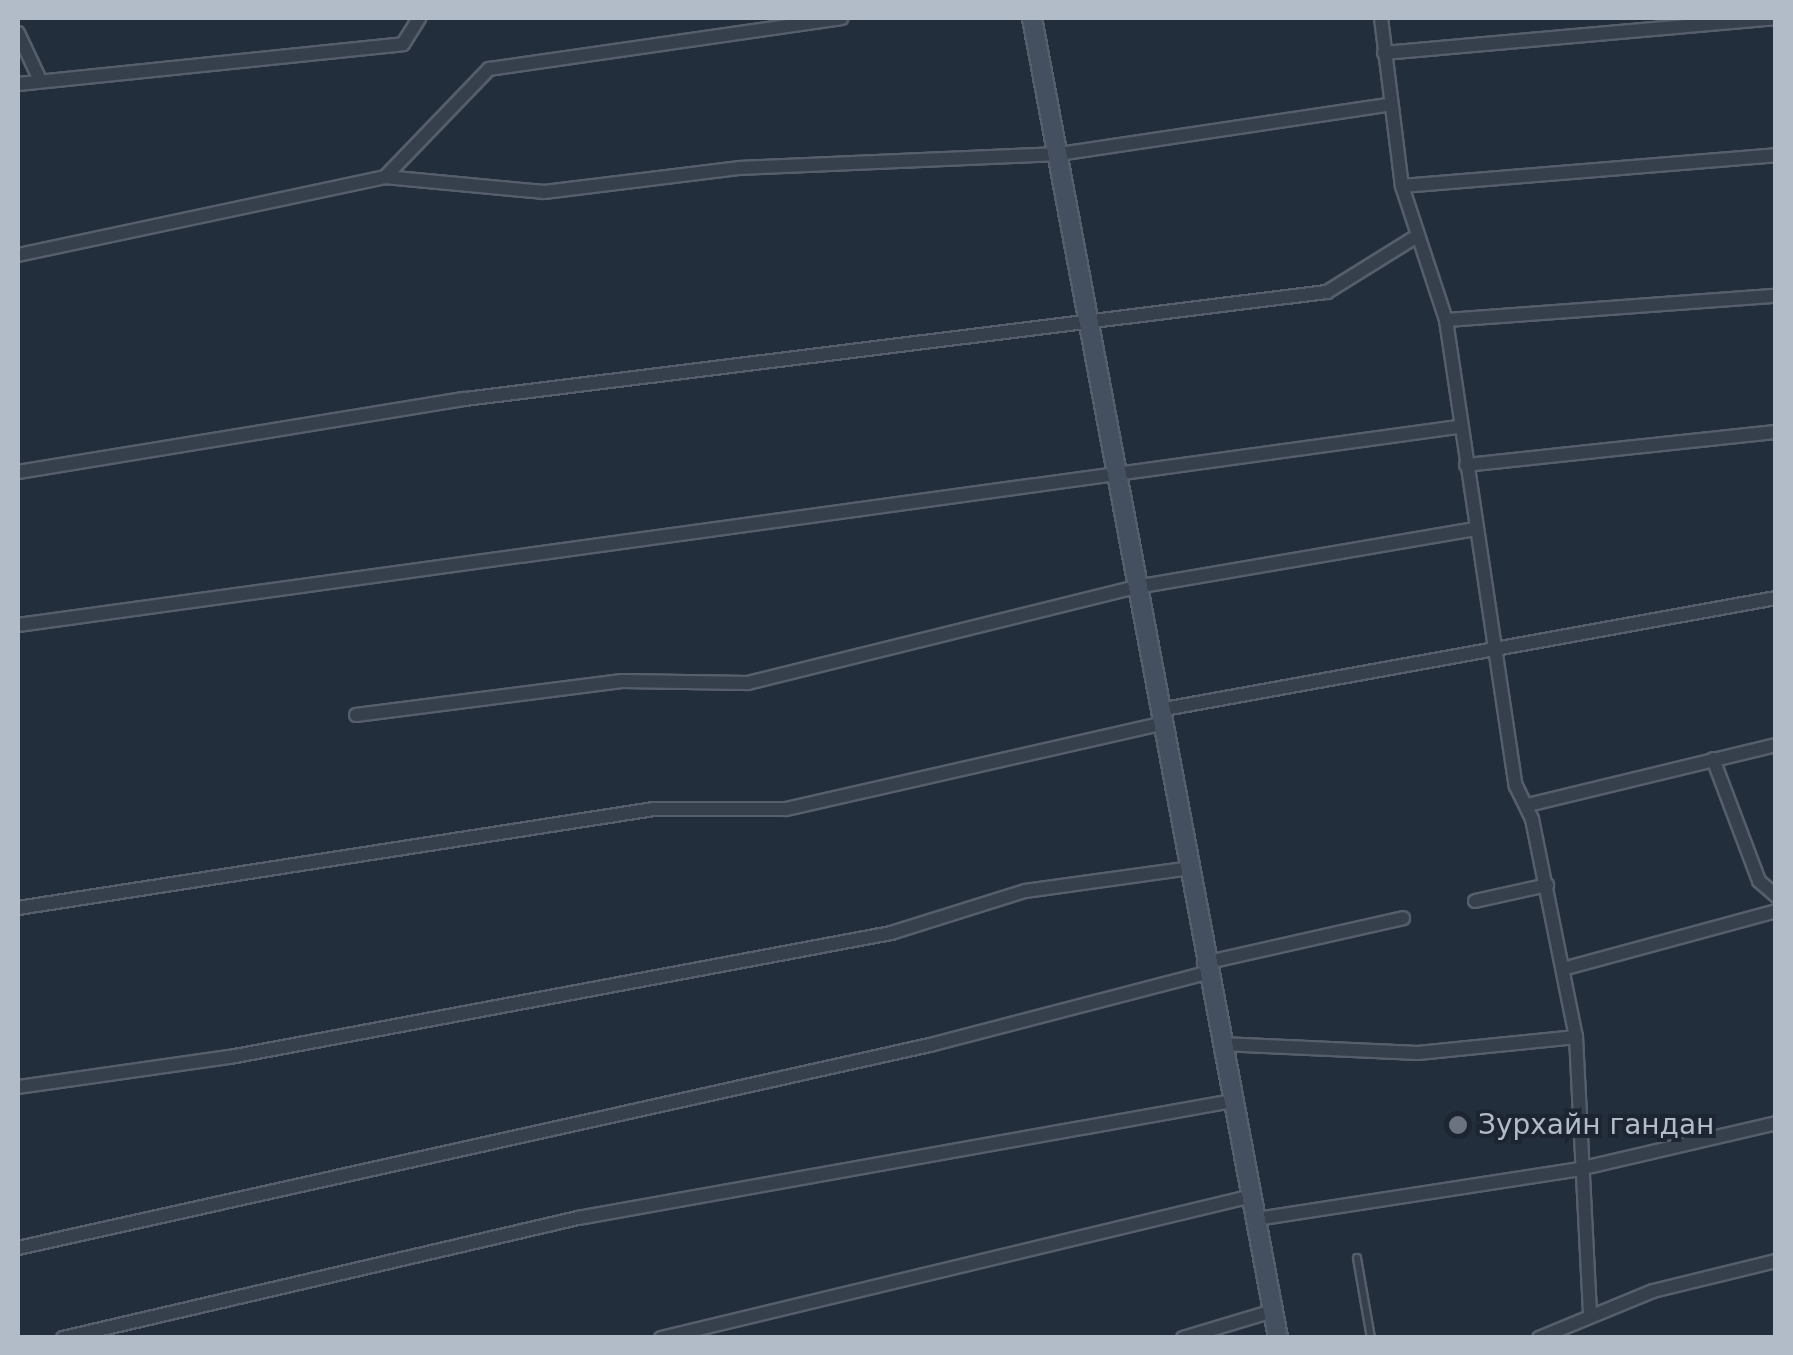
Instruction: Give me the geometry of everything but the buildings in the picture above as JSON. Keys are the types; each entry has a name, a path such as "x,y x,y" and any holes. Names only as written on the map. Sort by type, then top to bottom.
{"street":[{"path":"18,84 403,44 419,18"},
{"path":"385,177 489,69 841,18"},
{"path":"1032,18 1116,469 1184,869 1278,1338"},
{"path":"1381,18 1388,105 1402,186 1446,320 1458,427 1516,786 1528,804 1576,1037 1579,1169 1590,1314"},
{"path":"1384,54 1776,18"},
{"path":"18,33 40,80"},
{"path":"18,255 385,177 544,192 739,168 1059,154 1388,105"},
{"path":"1402,186 1776,155"},
{"path":"18,472 465,398 1088,318 1328,292 1417,236"},
{"path":"1446,320 1776,296"},
{"path":"18,625 1116,469 1458,427"},
{"path":"1466,465 1776,432"},
{"path":"356,715 622,681 748,683 1136,587 1475,529"},
{"path":"18,908 654,809 786,809 1160,717 1497,656 1776,598"},
{"path":"1528,804 1776,745"},
{"path":"1713,759 1759,881 1776,896"},
{"path":"18,1087 230,1057 890,933 1025,891 1184,869"},
{"path":"1475,900 1546,885"},
{"path":"1563,969 1776,911"},
{"path":"18,1248 872,1059 1403,918"},
{"path":"1220,1044 1418,1053 1576,1037"},
{"path":"63,1338 578,1218 1232,1101"},
{"path":"1257,1218 1579,1169 1776,1123"},
{"path":"661,1338 1252,1196"},
{"path":"1539,1338 1590,1314 1776,1262"},
{"path":"1184,1338 1273,1312"}],"lane":[{"path":"1358,1258 1371,1338"}],"place":[{"name":"Зурхайн гандан","path":"1458,1125"}]}
